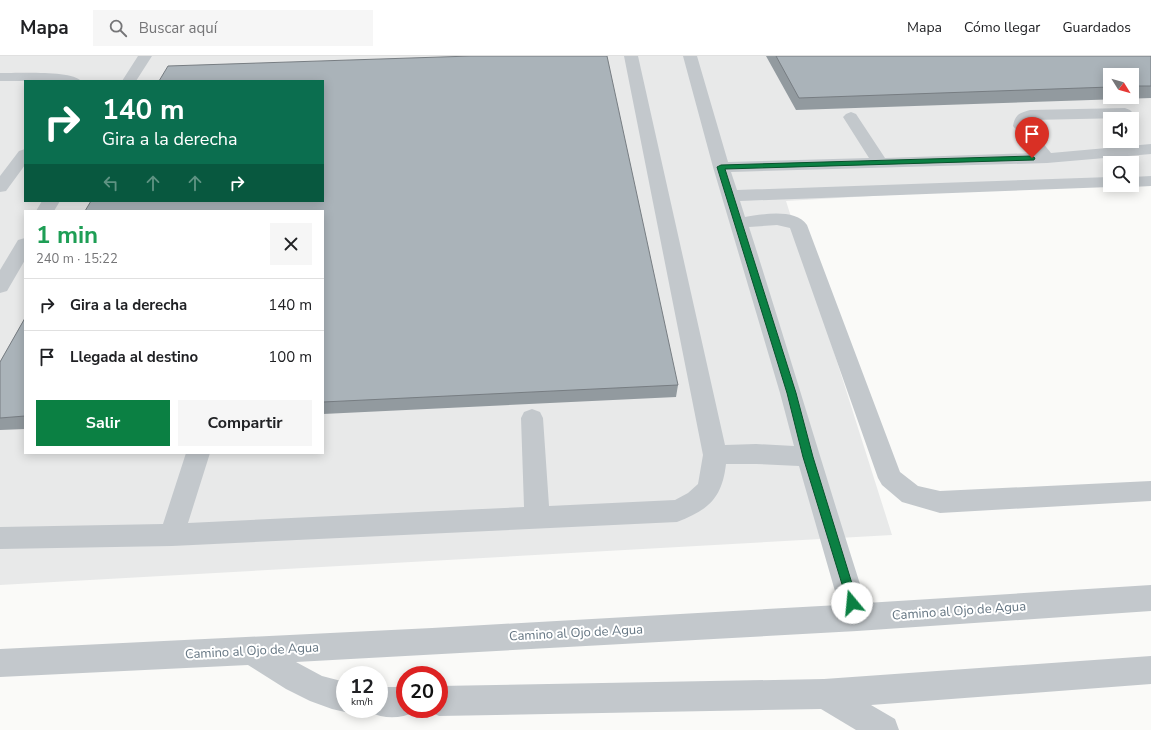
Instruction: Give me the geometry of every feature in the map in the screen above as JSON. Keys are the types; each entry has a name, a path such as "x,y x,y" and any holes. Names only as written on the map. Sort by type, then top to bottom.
{"street":[{"path":"130,80 146,56"},
{"path":"0,538 172,535 677,511 697,502 707,492 712,479 716,455 631,56"},
{"path":"690,56 721,167 791,393 808,457 857,618"},
{"path":"0,77 67,78 72,80"},
{"path":"1047,158 1021,126 1022,118 1030,114 1103,113"},
{"path":"851,116 880,162"},
{"path":"721,167 816,166 880,162 1047,158 1151,149"},
{"path":"2,180 24,155"},
{"path":"1139,182 1151,181"},
{"path":"730,196 1103,182"},
{"path":"739,223 784,219 798,225 890,478 911,495 940,502 1151,491"},
{"path":"0,286 24,246"},
{"path":"532,418 537,518"},
{"path":"172,535 198,454"},
{"path":"716,455 756,454 808,457"},
{"name":"Camino al Ojo de Agua","path":"0,663 252,651 857,618 1151,598"},
{"path":"252,651 297,679 336,696"},
{"path":"448,701 824,694 1151,670"},
{"path":"824,694 884,730"}],"shaded area":[{"path":"0,56 1151,56 1151,179 1139,180 1139,156 1103,156 1103,182 786,201 892,535 0,585"}],"building":[{"path":"471,56 607,56 678,385 324,402 324,210 86,210 90,202 324,202 324,80 160,80 168,66"},
{"path":"776,56 1151,56 1151,86 1139,86 1139,68 1103,68 1103,87 799,98"},
{"path":"24,320 24,416 0,418 0,362"}],"route":[{"path":"852,603 808,457 791,393 721,167 816,166 880,162 1032,158"}]}
